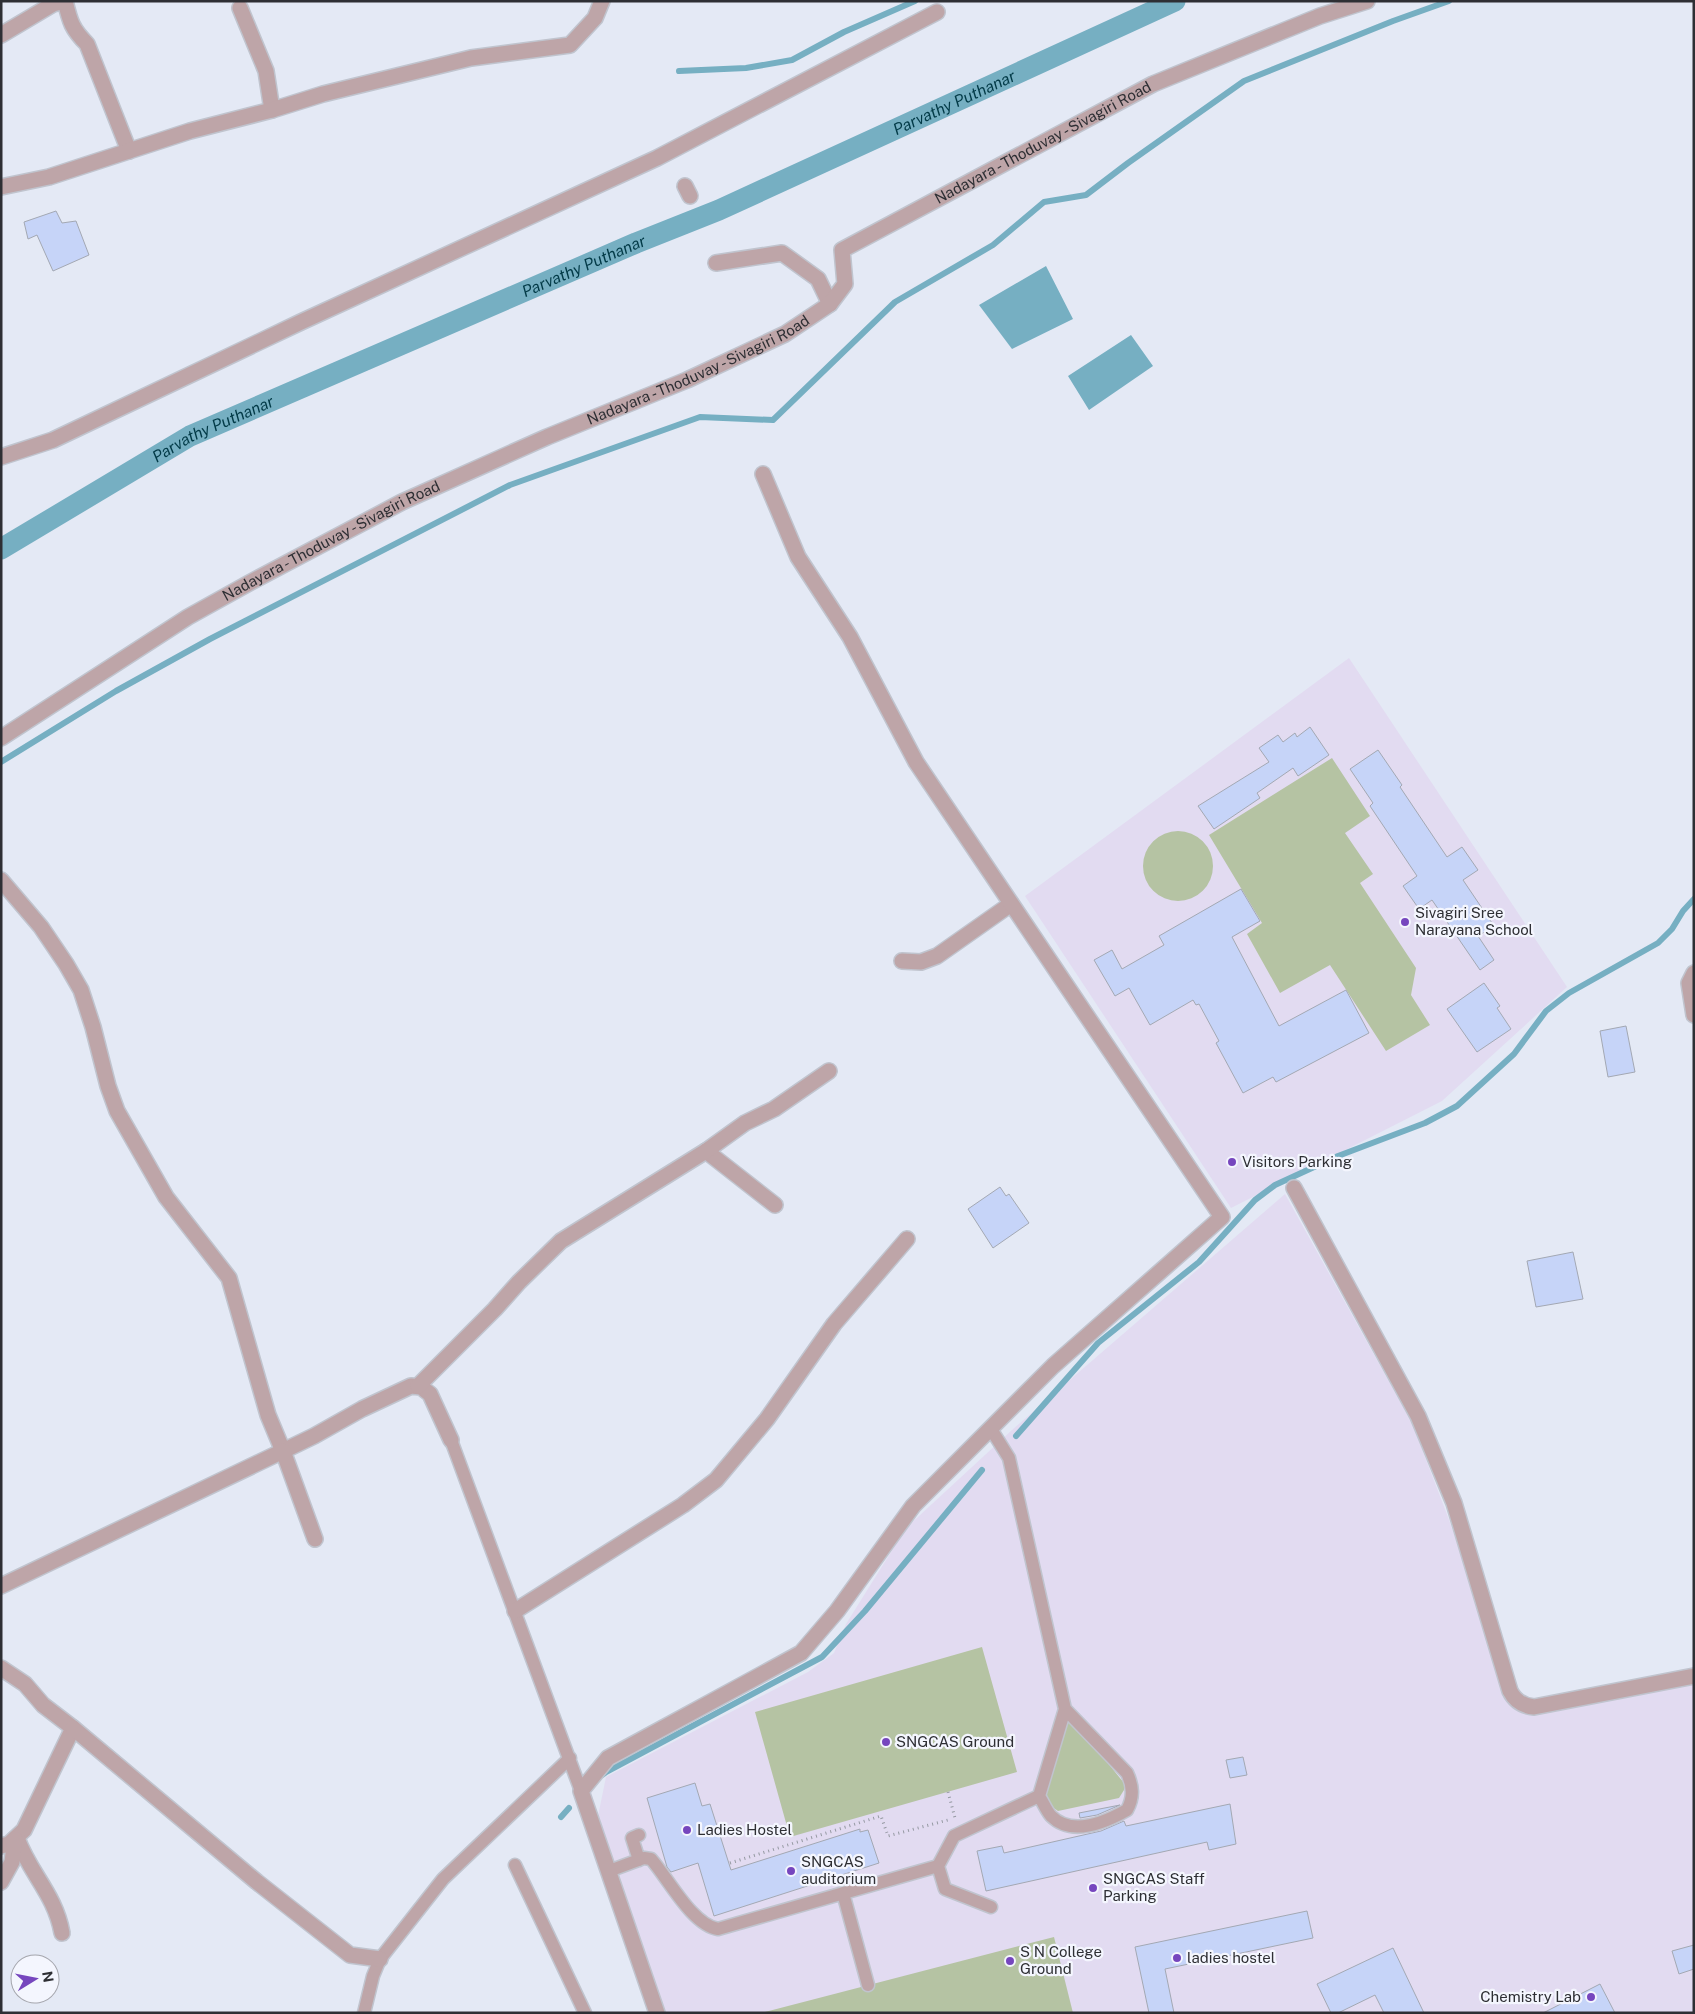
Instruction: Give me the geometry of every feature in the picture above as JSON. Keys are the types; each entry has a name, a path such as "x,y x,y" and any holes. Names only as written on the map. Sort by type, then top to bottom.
{"street":[{"path":"1,35 53,4 65,1 70,22 75,32 88,44 129,151"},
{"path":"1,187 49,177 190,131 272,110 323,94 471,58 570,45 595,18 602,1"},
{"name":"Nadayara - Thoduvay - Sivagiri Road","path":"1,738 188,617 402,502 547,437 687,380 785,334 830,304 845,284 842,250 1153,84 1320,16 1366,1"},
{"path":"240,8 266,71 272,110"},
{"path":"1,457 53,440 301,322 657,158 937,12"},
{"path":"716,263 782,254 818,279 830,304"},
{"path":"657,2013 582,1791 608,1758 800,1653 837,1611 913,1506 1053,1366 1222,1217 916,762 850,637 798,557 763,474"},
{"path":"1,880 40,927 66,964 81,990 117,1111 166,1197 229,1278 265,1407 315,1539"},
{"path":"902,961 921,962 937,956 1011,904"},
{"path":"1694,973 1689,983 1694,1015"},
{"path":"418,1386 538,1262 562,1241 706,1151 745,1123 774,1109 829,1071"},
{"path":"706,1151 775,1205"},
{"path":"1294,1188 1418,1416 1454,1503 1510,1691 1514,1698 1523,1704 1534,1707 1694,1676"},
{"path":"515,1611 683,1505 716,1480 767,1420 834,1324 907,1239"},
{"path":"1,1586 283,1451 408,1387 418,1386 430,1394 450,1440"},
{"path":"1,1668 25,1684 43,1705 257,1882 350,1954 380,1959"},
{"path":"11,1841 24,1830 73,1728"},
{"path":"1,1882 12,1862 11,1841"},
{"path":"11,1841 29,1864 56,1907 62,1932"}],"lane":[{"path":"991,1429 1009,1458 1066,1709 1039,1796 954,1836 938,1866 945,1889 991,1906"},
{"path":"450,1440 582,1791"},
{"path":"1039,1796 1051,1816 1068,1826 1095,1824 1110,1820 1127,1810 1132,1800 1131,1783 1127,1773 1066,1709"},
{"path":"364,2013 373,1976 380,1959 444,1879 570,1758"},
{"path":"639,1835 632,1838 639,1860"},
{"path":"609,1871 644,1858 651,1859 698,1919 711,1928 718,1929 938,1866"},
{"path":"515,1865 585,2013"},
{"path":"844,1893 868,1985"}],"path":[{"path":"948,1792 955,1818"},
{"path":"730,1862 881,1816 888,1836"}],"shaded area":[{"path":"1349,658 1567,987 1442,1101 1231,1208 1025,896"},
{"path":"1285,1194 1412,1423 1448,1517 1513,1704 1694,1681 1694,2013 665,2013 598,1816 606,1777 808,1672 834,1653 846,1624 906,1528 1012,1430"}],"green space":[{"path":"1332,758 1370,816 1345,833 1373,874 1360,883 1416,968 1411,995 1430,1025 1386,1051 1330,965 1280,993 1247,934 1262,923 1209,835"},
{"path":"1178,831 1191,834 1203,841 1210,853 1213,866 1210,879 1203,891 1191,898 1178,901 1165,898 1153,891 1146,879 1143,866 1146,853 1153,841 1165,834"},
{"name":"SNGCAS Ground","path":"982,1647 1017,1772 790,1837 755,1712"},
{"path":"1068,1714 1124,1783 1124,1790 1119,1798 1058,1811 1051,1806 1045,1794"},
{"name":"S N College Ground","path":"1054,1937 1073,2013 761,2013"}],"water":[{"path":"1046,266 1073,319 1012,349 979,305"},
{"path":"1131,335 1153,366 1089,410 1068,376"}],"building":[{"path":"56,211 62,223 76,221 89,255 53,271 37,235 28,239 24,222"},
{"path":"1310,727 1329,755 1298,776 1293,768 1257,793 1260,798 1214,829 1198,806 1269,762 1259,748 1278,735 1283,742 1295,733 1297,737"},
{"path":"1378,750 1402,785 1400,787 1447,857 1462,847 1478,870 1463,880 1494,926 1478,936 1494,960 1480,970 1432,900 1419,909 1403,886 1417,876 1370,806 1373,803 1350,769"},
{"path":"1241,889 1260,921 1232,937 1279,1026 1346,990 1369,1033 1276,1082 1273,1077 1243,1093 1216,1043 1219,1041 1199,1004 1196,1005 1193,1000 1150,1025 1129,988 1115,996 1094,960 1112,950 1122,969 1164,945 1159,936"},
{"path":"1484,983 1500,1006 1497,1008 1511,1029 1477,1052 1447,1009"},
{"path":"1626,1026 1635,1072 1608,1077 1600,1031"},
{"path":"1000,1187 1006,1196 1009,1194 1029,1223 993,1248 968,1209"},
{"path":"1573,1252 1583,1299 1536,1307 1527,1261"},
{"path":"1243,1757 1247,1775 1230,1778 1226,1760"},
{"path":"695,1783 702,1806 710,1804 731,1870 860,1829 860,1832 868,1830 879,1863 714,1916 698,1863 671,1872 667,1867 647,1798"},
{"path":"1230,1804 1236,1844 1209,1850 1207,1842 986,1891 977,1851 1002,1846 1004,1853 1101,1831 1124,1821 1126,1826"},
{"path":"1120,1805 1097,1815 1080,1818 1079,1813"},
{"name":"ladies hostel","path":"1307,1911 1313,1938 1165,1969 1174,2013 1149,2013 1135,1947"},
{"path":"1694,1945 1694,1969 1679,1974 1672,1951"},
{"path":"1393,1948 1424,2013 1384,2013 1375,1995 1338,2013 1331,2013 1317,1984"},
{"name":"Chemistry Lab","path":"1600,1984 1615,2013 1543,2013"}],"waterway":[{"path":"679,71 746,68 792,60 844,32 915,1"},
{"name":"Parvathy Puthanar","path":"1,549 190,436 636,243 719,210 1175,1"},
{"path":"1,762 116,691 210,639 510,485 700,417 773,420 895,302 993,245 1044,202 1086,195 1244,81 1393,21 1449,1"},
{"path":"1016,1436 1098,1343 1199,1262 1255,1200 1275,1185 1338,1156 1425,1123 1457,1106 1514,1054 1546,1011 1569,993 1658,943 1672,929 1683,911 1694,899"},
{"path":"602,1775 822,1657 865,1611 982,1470"},
{"path":"561,1817 569,1808"}],"place":[{"name":"Sivagiri Sree Narayana School","path":"1405,922"},
{"name":"Visitors Parking","path":"1232,1162"},
{"name":"SNGCAS Ground","path":"886,1742"},
{"name":"Ladies Hostel","path":"687,1830"},
{"name":"SNGCAS auditorium","path":"791,1871"},
{"name":"SNGCAS Staff Parking","path":"1093,1888"},
{"name":"ladies hostel","path":"1177,1958"},
{"name":"S N College Ground","path":"1010,1961"},
{"name":"Chemistry Lab","path":"1591,1997"}]}
